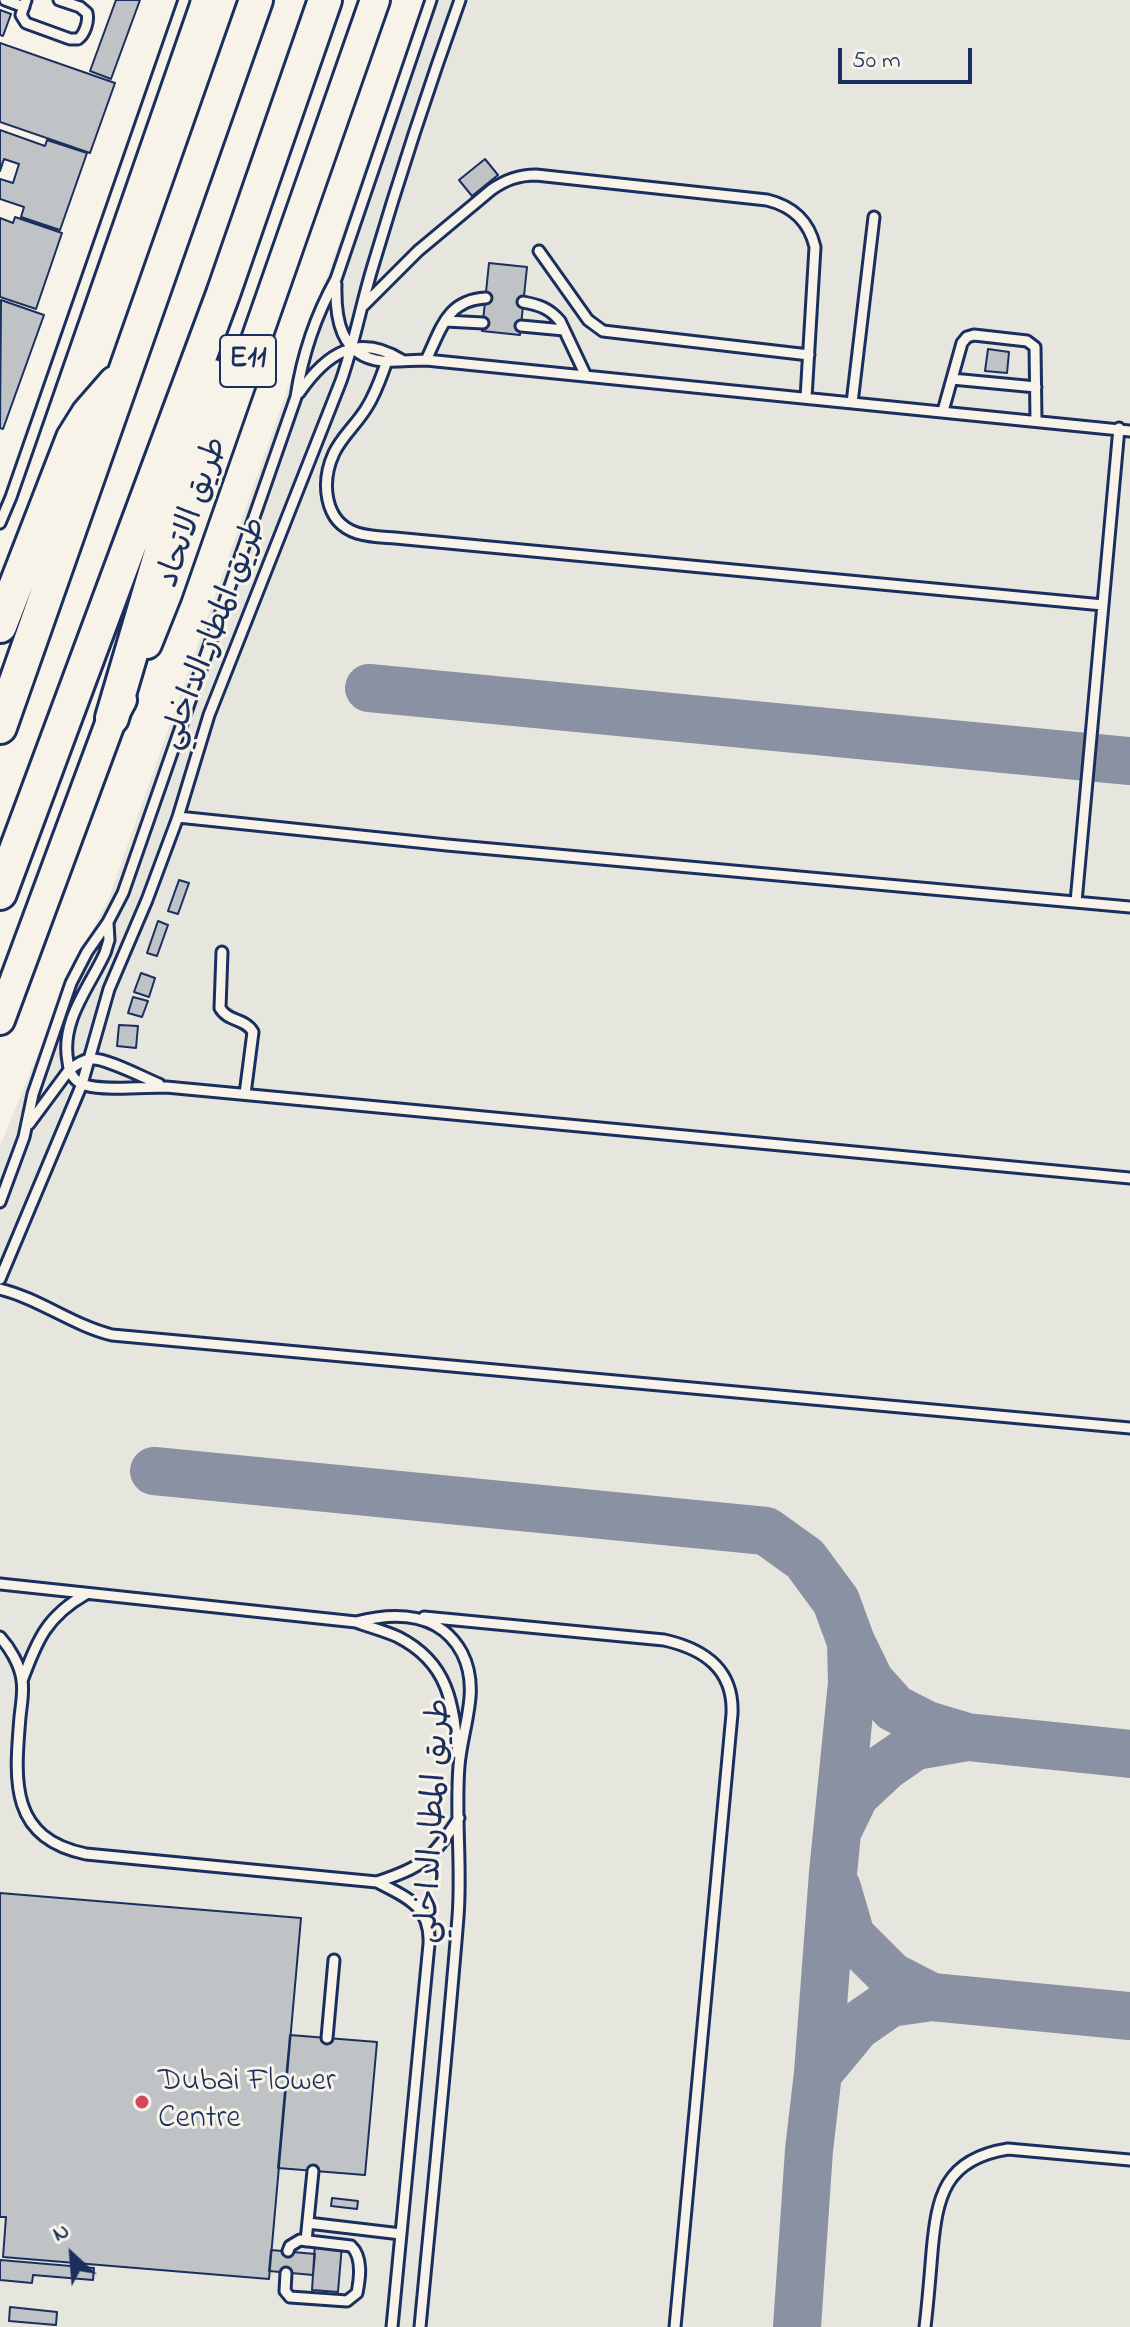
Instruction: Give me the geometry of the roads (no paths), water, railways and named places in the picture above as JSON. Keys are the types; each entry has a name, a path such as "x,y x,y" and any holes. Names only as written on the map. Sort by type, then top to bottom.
{"highway":[{"path":"0,727 256,0"},
{"name":"طريق الاتحاد","path":"0,893 223,294 325,0"},
{"path":"112,718 214,373 223,294"},
{"path":"0,626 73,438 106,391 126,372"}],"main road":[{"name":"طريق الاتحاد","path":"0,1020 112,718 129,688 167,594 375,0"}],"lane":[{"path":"5,0 25,3 21,15 26,23 78,39 83,33 87,13 80,7 59,0"},
{"path":"0,523 184,0"},
{"name":"طريق المطار الداخلي","path":"0,1202 71,983 123,893 296,397 307,351 336,279 431,0"},
{"name":"طريق المطار الداخلي","path":"0,1279 82,1084 109,989 178,817 209,715 352,348 370,273 460,0"},
{"path":"362,308 396,270 491,190 510,179 536,175 767,200 787,207 804,221 815,247 806,398"},
{"path":"852,403 874,217"},
{"path":"539,251 588,320 603,331 809,355"},
{"path":"336,279 338,321 352,348 368,357 387,361 426,360 1125,430 1103,605 1076,902"},
{"path":"426,360 458,305 486,298"},
{"path":"523,302 553,313 586,376"},
{"path":"446,321 483,323"},
{"path":"521,326 564,330"},
{"path":"943,411 962,343 974,335 1033,344 1036,350 1036,420"},
{"path":"296,397 316,369 328,359 352,348 373,347 402,360"},
{"path":"387,361 368,406 339,445 328,469 328,503 336,518 357,533 1103,605"},
{"path":"952,379 1036,387"},
{"path":"178,817 447,845 1130,907"},
{"path":"108,922 109,940 105,953 67,1030 69,1070 82,1084 245,1094 1130,1178"},
{"path":"222,952 220,1008 225,1016 245,1023 253,1032 245,1094"},
{"path":"27,1126 69,1070 91,1058 166,1087"},
{"path":"0,1289 31,1298 93,1330 112,1335 1130,1428"},
{"path":"0,1584 356,1622 396,1636 416,1648 433,1665 446,1685 453,1707 459,1765"},
{"path":"22,1681 42,1632 62,1610 86,1594"},
{"path":"356,1622 393,1615 412,1616 664,1640 706,1656 729,1684 732,1714 675,2327"},
{"name":"طريق المطار الداخلي","path":"412,1616 432,1623 448,1635 461,1651 469,1670 471,1690 459,1765 458,1914 420,2327"},
{"name":"طريق المطار الداخلي","path":"0,1637 12,1653 22,1681 16,1769 19,1796 33,1823 55,1843 86,1854 377,1882"},
{"path":"377,1882 423,1864 441,1845 459,1818"},
{"path":"377,1882 412,1902 425,1916 429,1935 392,2327"},
{"path":"327,2038 334,1960"},
{"path":"925,2327 936,2214 946,2186 966,2164 993,2151 1008,2149 1130,2160"},
{"path":"306,2241 313,2171"},
{"path":"308,2223 401,2234"},
{"path":"286,2273 285,2291 290,2297 347,2301 357,2293 359,2259 356,2249 346,2244 306,2241 294,2242 288,2251"}],"place":[{"name":"Dubai Flower Centre","path":"142,2102"}]}
